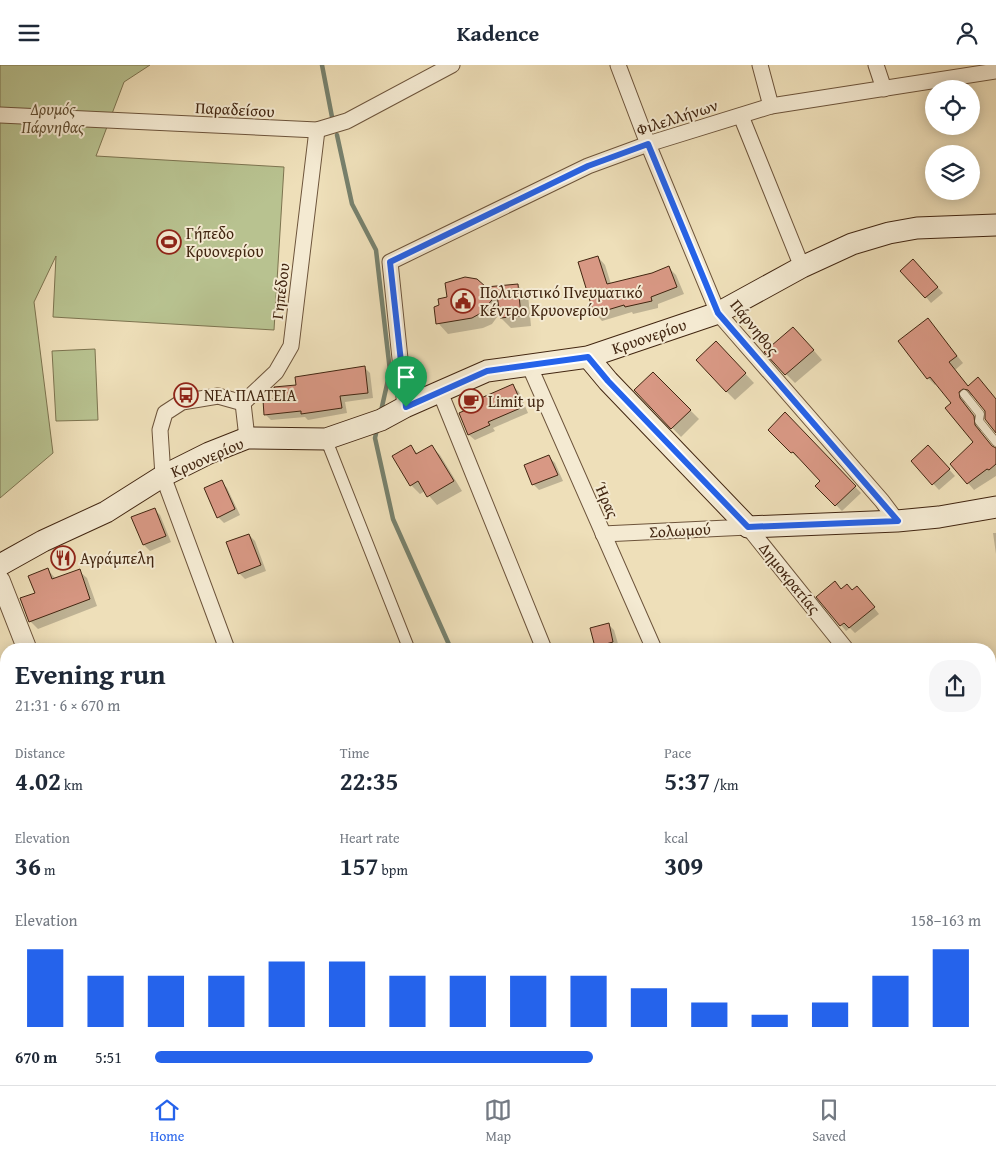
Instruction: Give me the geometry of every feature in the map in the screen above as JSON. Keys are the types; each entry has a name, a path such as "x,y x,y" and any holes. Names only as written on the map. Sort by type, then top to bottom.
{"main road":[{"name":"Κρυονερίου","path":"0,565 43,541 106,512 163,476 209,453 247,438 326,439 381,420 487,371 588,357 718,313 802,267 852,244 889,233 917,228 996,225"},
{"name":"Δημοκρατίας","path":"588,357 608,381 748,527"},
{"name":"Σολωμού","path":"748,527 898,521 939,517 996,507"}],"street":[{"name":"Παραδείσου","path":"0,115 317,130 347,121 452,65"},
{"name":"Πάρνηθος","path":"618,65 648,144 718,313 898,521"},
{"path":"760,65 771,106"},
{"path":"876,65 884,89"},
{"name":"Φιλελλήνων","path":"406,407 390,262 588,166 648,144 771,106 996,71"},
{"path":"740,116 802,267"},
{"name":"Γηπέδου","path":"243,403 276,372 291,346 317,130"},
{"name":"Ήρας","path":"529,365 651,643"},
{"path":"440,392 542,643"},
{"path":"225,643 163,476 160,429 165,413 182,402 218,396 243,403 247,438"},
{"path":"326,439 407,643"},
{"name":"Σολωμού","path":"603,534 748,527"},
{"name":"Δημοκρατίας","path":"748,527 841,643"},
{"path":"0,580 25,643"}],"lane":[{"path":"964,394 980,414 979,421 996,442"}],"green space":[{"name":"Δρυμός Πάρνηθας","path":"0,65 150,65 124,82 96,156 284,167 274,330 53,317 56,256 34,302 53,453 0,498"},
{"path":"95,349 98,420 56,421 52,351"}],"building":[{"path":"598,256 607,284 652,273 669,266 677,287 651,297 652,301 625,307 624,305 594,314 578,262"},
{"path":"913,259 938,287 925,298 900,271"},
{"name":"Πολιτιστικό Πνευματικό Κέντρο Κρυονερίου","path":"465,277 477,279 486,287 518,284 521,316 500,318 497,294 481,313 472,318 436,324 434,307 439,305 438,299 447,297 445,283"},
{"path":"928,318 957,356 949,362 968,386 978,377 996,399 996,433 985,419 985,411 968,390 963,389 959,392 960,398 974,416 975,425 992,446 996,448 996,464 967,484 950,464 973,442 945,408 951,403 930,377 927,379 898,341"},
{"path":"793,327 814,350 785,375 764,352"},
{"path":"716,341 746,373 726,392 696,360"},
{"path":"365,366 368,393 340,396 342,408 301,414 301,411 264,415 263,400 276,399 274,387 296,385 295,377"},
{"path":"653,372 691,410 671,429 634,390"},
{"path":"513,384 523,407 488,422 490,425 468,435 459,413 483,402 481,398"},
{"path":"785,412 856,486 835,506 815,486 820,481 793,452 791,453 768,430"},
{"path":"411,445 416,454 432,445 454,481 427,497 418,481 410,486 392,456"},
{"path":"928,445 950,469 932,485 911,461"},
{"path":"549,455 558,475 532,485 524,465"},
{"path":"222,480 235,509 217,518 204,488"},
{"path":"155,508 166,536 143,545 131,517"},
{"path":"249,534 261,565 238,574 226,542"},
{"path":"48,568 52,579 80,569 90,599 29,622 20,598 35,593 28,576"},
{"path":"835,581 841,589 847,584 852,590 857,586 875,607 849,628 844,623 840,626 816,597"},
{"path":"609,623 613,642 594,643 590,628"}],"waterway":[{"path":"322,65 332,117"},
{"path":"337,135 352,204 376,250 390,371 381,411"},
{"path":"377,429 375,438 393,519 448,643"}],"place":[{"name":"Γήπεδο Κρυονερίου","path":"169,242"},
{"name":"Πολιτιστικό Πνευματικό Κέντρο Κρυονερίου","path":"463,301"},
{"name":"ΝΕΑ ΠΛΑΤΕΙΑ","path":"186,395"},
{"name":"Limit up","path":"471,401"},
{"name":"Αγράμπελη","path":"63,558"}],"route":[{"path":"648,144 718,313 898,521 748,527 608,381 588,357 487,371 406,407 390,262 588,166 648,144"}]}
